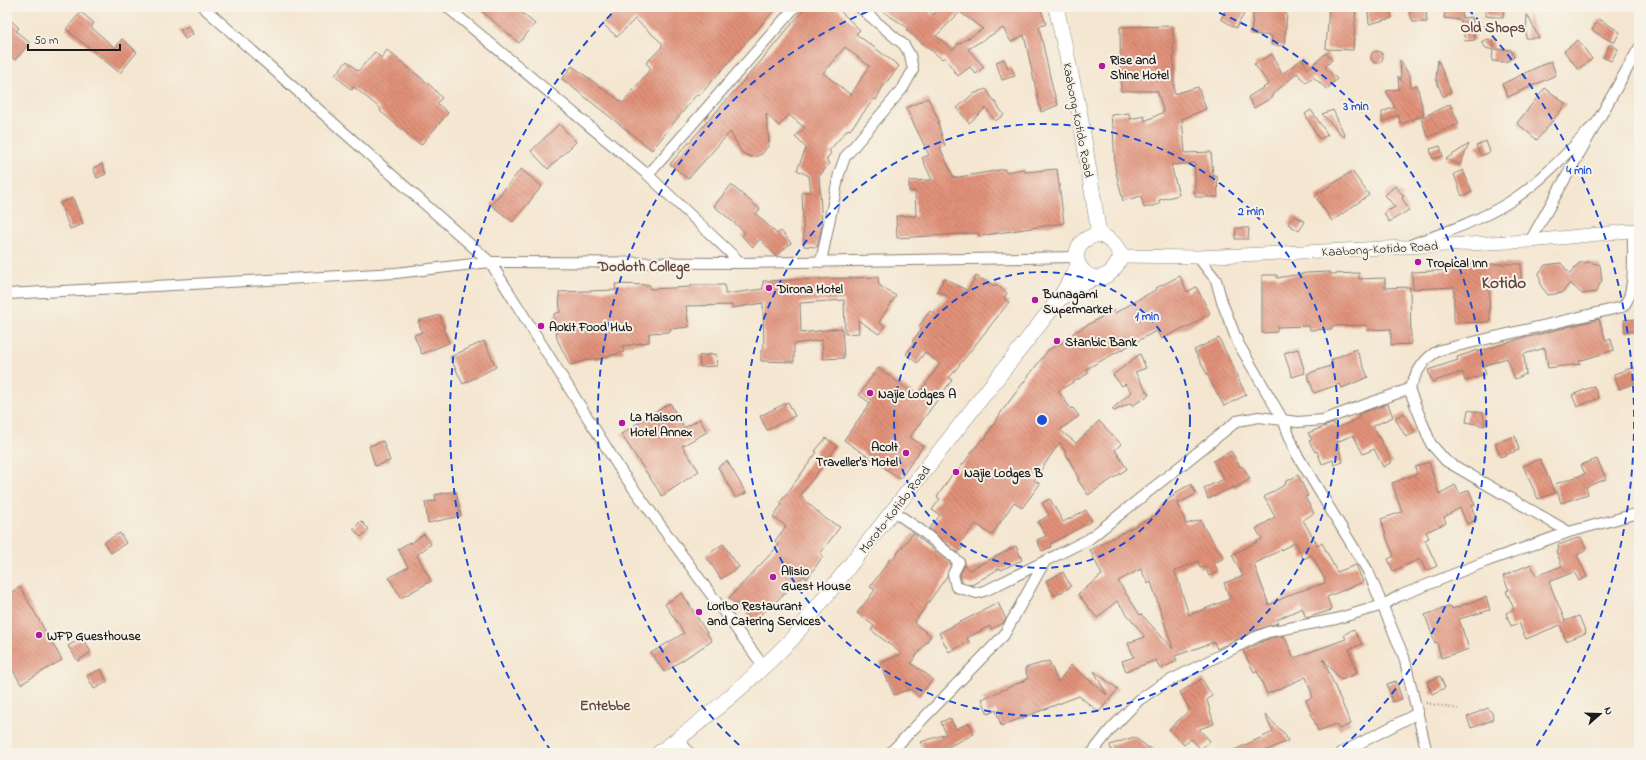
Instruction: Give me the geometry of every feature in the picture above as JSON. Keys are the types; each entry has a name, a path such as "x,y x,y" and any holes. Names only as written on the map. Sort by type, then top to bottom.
{"main road":[{"name":"Kaabong-Kotido Road","path":"1056,7 1080,115 1099,234"},
{"path":"1099,234 1111,239 1121,256 1112,273 1103,278 1093,278 1085,274 1077,261 1078,247 1084,240 1099,234"},
{"name":"Moroto-Kotido Road","path":"659,753 679,739 764,667 792,639 1060,298 1077,261"},
{"name":"Moroto-Kotido Road","path":"1060,298 1093,278"}],"street":[{"path":"203,7 490,262 623,474 764,667"},
{"path":"447,7 648,175 741,263"},
{"path":"648,175 795,7"},
{"path":"821,262 839,174 845,157 903,88 913,70 910,55 904,45 859,7"},
{"path":"1530,241 1594,125 1639,48"},
{"path":"1408,246 1464,225 1511,201 1544,176 1594,125"},
{"path":"1569,532 1446,461 1431,444 1409,389 1417,370 1431,355 1440,350 1622,307 1626,304 1631,291 1636,230"},
{"name":"Kaabong-Kotido Road","path":"1121,256 1198,256 1530,241 1636,230"},
{"path":"1198,256 1216,280 1222,302 1238,343 1283,420 1296,453 1368,571 1404,657 1427,753"},
{"path":"7,294 396,273 490,262 741,263 1077,261"},
{"path":"893,511 922,531 959,562 953,574 956,587 977,592 987,590 1089,539 1237,421 1259,416 1298,422 1323,420 1409,389"},
{"path":"1092,753 1110,730 1139,700 1160,685 1209,662 1238,645 1268,632 1336,618 1383,605 1399,596 1487,561 1569,532 1639,513"},
{"path":"890,753 1004,635 1045,561"},
{"path":"1341,753 1418,712"},
{"path":"679,739 689,753"}],"path":[{"path":"1415,700 1458,709"}],"building":[{"path":"477,7 515,7 535,24 519,43"},
{"path":"620,7 777,7 699,96 697,94 652,150 562,79 572,66 623,103 651,68 646,63 662,47 661,46 663,44 635,19 617,37 603,24"},
{"path":"806,7 836,7 860,30 856,34 899,66 882,88 876,100 874,99 850,130 848,129 829,151 831,153 826,160 829,163 819,177 822,225 817,247 804,246 802,192 811,192 809,176 797,170 806,148 795,137 805,128 789,115 779,126 766,114 769,141 768,146 762,154 752,157 742,153 730,132 688,179 670,164 761,61","holes":["845,47 869,66 851,95 823,73"]},
{"path":"876,7 926,7 933,15 940,7 1040,7 1046,24 1039,27 1053,90 1058,105 1041,112 1024,35 1011,42 1003,28 968,49 984,67 976,74 970,67 958,76 944,57 942,59 906,30 908,28","holes":["960,12 983,29 957,45 953,50 936,36"]},
{"path":"1227,7 1248,7 1236,28 1221,19"},
{"path":"1254,7 1285,7 1285,14 1287,14 1284,46 1271,45 1272,36 1251,34"},
{"path":"1329,7 1356,7 1353,50 1326,49"},
{"path":"1383,7 1389,7 1392,18 1369,24 1368,12"},
{"path":"1446,7 1463,7 1462,18 1472,17 1475,40 1465,41 1461,20 1444,18"},
{"path":"1486,7 1504,7 1503,18 1486,16"},
{"path":"1426,8 1427,22 1413,22 1408,9"},
{"path":"81,12 94,23 91,27 115,48 122,39 137,52 120,73 66,29"},
{"path":"1527,14 1539,38 1526,38"},
{"path":"7,17 19,28 16,31 30,43 15,60 7,53"},
{"path":"1599,19 1620,32 1614,43 1592,30"},
{"path":"189,26 193,34 185,39 180,30"},
{"path":"1173,26 1174,94 1198,87 1206,109 1182,119 1185,153 1211,152 1213,176 1217,176 1218,197 1195,197 1195,163 1171,165 1179,195 1159,200 1160,204 1144,208 1141,196 1123,201 1115,168 1111,115 1129,113 1130,119 1144,116 1145,121 1164,112 1157,91 1121,91 1120,27"},
{"path":"1488,39 1493,42 1494,49 1511,50 1514,57 1506,62 1492,61 1493,50 1486,48 1481,42"},
{"path":"1578,40 1592,59 1578,69 1564,51"},
{"path":"1610,44 1618,49 1611,61 1603,57"},
{"path":"387,50 432,87 442,98 437,103 448,113 421,145 354,87 351,90 335,75 347,61 358,71 375,52 381,58"},
{"path":"1377,51 1381,53 1383,57 1381,61 1377,63 1373,61 1371,57 1373,53"},
{"path":"1326,53 1332,60 1325,67 1337,79 1327,89 1313,77 1306,83 1297,73 1272,95 1273,97 1254,108 1248,97 1269,84 1254,64 1272,54 1282,74 1302,59 1308,69"},
{"path":"1004,59 1008,68 1011,67 1015,76 1002,80 996,62"},
{"path":"1400,60 1410,76 1411,87 1417,85 1424,115 1401,124 1398,115 1382,122 1382,112 1395,107 1386,91 1399,89 1398,76 1401,81"},
{"path":"1438,60 1451,92 1443,97 1436,79"},
{"path":"1551,61 1556,75 1508,97 1502,84 1523,74 1525,77 1525,73"},
{"path":"1545,88 1566,104 1537,140 1517,123"},
{"path":"986,89 1004,115 995,121 986,108 969,123 957,108 973,94"},
{"path":"928,98 939,121 938,123 945,146 940,148 954,178 1005,169 1005,172 1024,169 1025,172 1057,169 1064,223 979,236 978,233 897,238 896,216 916,216 915,191 909,191 909,181 932,180 922,158 929,155 906,108"},
{"path":"1450,104 1459,124 1428,137 1421,118"},
{"path":"1311,110 1328,135 1319,139 1305,114"},
{"path":"1333,110 1345,136 1344,137 1322,114"},
{"path":"559,124 576,142 548,169 531,151"},
{"path":"1486,141 1490,152 1481,156 1476,146"},
{"path":"1469,144 1460,165 1446,159"},
{"path":"1440,146 1443,156 1433,159 1430,149"},
{"path":"102,164 106,174 97,178 93,168"},
{"path":"521,169 542,186 513,222 491,205"},
{"path":"1463,170 1472,192 1462,196 1454,174"},
{"path":"1352,171 1369,195 1332,221 1315,196"},
{"path":"731,185 760,209 756,214 777,234 781,231 791,243 776,256 760,239 753,247 742,236 745,232 714,206"},
{"path":"1395,186 1404,196 1402,198 1409,210 1389,222 1384,213 1395,207 1385,195"},
{"path":"73,198 83,224 70,229 60,203"},
{"path":"1294,215 1305,222 1299,231 1288,224"},
{"path":"1236,228 1249,228 1248,239 1235,239"},
{"path":"1590,262 1600,265 1602,280 1596,292 1582,294 1570,283 1562,293 1548,295 1541,286 1539,273 1545,265 1561,263 1570,274 1579,263"},
{"path":"1453,264 1521,264 1521,284 1489,285 1490,322 1454,323 1454,287 1413,289 1412,272 1453,270"},
{"path":"1330,272 1330,274 1359,273 1359,279 1385,278 1385,288 1410,287 1411,344 1391,345 1391,329 1367,330 1366,325 1332,326 1332,329 1310,330 1309,326 1277,327 1277,332 1262,333 1262,275 1277,275 1277,278 1307,273"},
{"path":"976,276 994,286 996,284 1007,293 1004,298 1009,302 949,378 952,380 910,437 923,446 900,479 844,440 870,403 859,395 878,368 917,396 940,364 925,352 917,363 906,354 914,343 912,341 922,329 919,326 930,311 933,313 947,296 937,291 944,278 968,291"},
{"path":"1180,276 1187,292 1196,287 1210,313 1189,327 1177,331 1162,339 1156,331 1086,369 1089,373 1058,391 1071,409 1073,408 1079,416 1060,430 1076,443 1099,421 1121,444 1115,450 1127,469 1088,495 1078,480 1079,479 1060,442 1034,480 1040,484 1022,508 1014,502 992,535 976,524 960,543 964,546 958,553 929,529 940,515 932,510 940,499 937,497 955,470 957,472 982,439 984,440 1002,411 1048,350 1075,336 1073,333 1114,310 1115,313 1157,289 1156,288"},
{"path":"878,277 879,285 896,296 879,322 885,326 879,334 858,320 859,333 845,334 844,300 800,303 801,333 842,328 844,358 823,359 822,340 794,344 794,362 761,361 761,350 764,350 763,303 732,308 732,305 686,306 689,327 670,329 670,332 649,333 649,342 622,346 624,352 570,365 557,339 554,314 560,312 559,292 616,290 615,284 650,285 650,289 691,287 691,285 725,285 725,294 763,289 763,281"},
{"path":"440,315 449,343 422,354 414,335 422,332 418,321"},
{"path":"1599,319 1606,341 1611,339 1614,350 1579,361 1580,364 1548,368 1545,348 1524,354 1526,374 1515,379 1507,358 1483,366 1486,374 1465,381 1462,372 1432,382 1428,370 1458,360 1457,357 1528,336"},
{"path":"1639,319 1639,331 1625,332 1624,320"},
{"path":"1219,338 1246,395 1224,406 1194,350"},
{"path":"484,341 496,367 463,384 450,357"},
{"path":"1298,349 1305,373 1292,377 1284,353"},
{"path":"1356,349 1368,377 1342,388 1340,384 1314,393 1307,374 1333,365 1331,360"},
{"path":"716,354 717,366 700,367 699,356"},
{"path":"1140,354 1146,368 1135,372 1149,395 1132,406 1131,403 1114,411 1112,409 1132,392 1125,384 1122,386 1113,375"},
{"path":"1634,367 1639,382 1619,389 1614,374"},
{"path":"1594,386 1599,398 1577,407 1572,395"},
{"path":"788,402 795,416 767,430 760,416"},
{"path":"670,403 684,428 700,419 707,432 682,446 699,471 662,496 621,434"},
{"path":"1388,404 1393,417 1373,426 1392,462 1383,467 1374,449 1363,454 1353,435 1337,442 1343,462 1334,465 1333,460 1322,464 1317,451 1315,452 1309,441 1312,440 1308,433 1334,423 1337,428 1360,418 1358,414"},
{"path":"1468,410 1483,413 1485,426 1466,422"},
{"path":"1404,413 1415,433 1406,437 1395,418"},
{"path":"1515,436 1519,450 1500,457 1495,443"},
{"path":"826,438 837,446 800,496 826,519 840,527 820,554 823,556 807,579 804,576 753,622 740,606 739,607 729,598 779,545 775,541 786,526 773,517 782,504 780,503 817,452 815,451"},
{"path":"383,441 390,461 375,466 369,446"},
{"path":"1231,451 1240,467 1242,466 1250,479 1235,488 1234,487 1208,499 1204,488 1224,479 1213,461"},
{"path":"1540,459 1555,493 1538,499 1523,466"},
{"path":"1597,459 1606,479 1586,487 1588,494 1561,503 1555,484 1585,474 1581,465"},
{"path":"727,461 746,493 736,498 718,467"},
{"path":"1429,462 1439,494 1455,485 1460,494 1469,490 1475,505 1471,506 1477,520 1467,524 1460,508 1444,517 1446,523 1426,532 1429,538 1425,540 1437,566 1426,571 1420,559 1393,571 1388,559 1394,556 1381,519 1402,512 1392,483 1417,474 1415,467"},
{"path":"1298,475 1308,496 1305,497 1314,513 1303,520 1318,546 1322,543 1337,572 1356,565 1363,582 1327,597 1332,610 1306,618 1302,608 1276,620 1278,623 1253,631 1217,649 1214,642 1175,656 1177,661 1160,669 1156,660 1126,671 1122,661 1134,657 1128,643 1145,637 1117,601 1097,618 1078,594 1102,575 1090,550 1156,515 1168,499 1174,496 1173,494 1191,484 1196,494 1179,503 1177,501 1186,524 1201,520 1204,528 1224,558 1214,563 1218,572 1209,576 1205,566 1200,568 1198,561 1175,571 1189,615 1230,599 1224,583 1243,576 1232,555 1262,539 1256,529 1275,517 1264,497 1286,484 1285,482","holes":["1296,542 1303,559 1312,555 1325,583 1294,593 1269,605 1254,564","1141,569 1148,584 1151,582 1173,649 1141,614 1140,615 1118,581"]},
{"path":"456,491 461,516 428,523 425,502 436,501 435,495"},
{"path":"1050,499 1063,522 1086,510 1092,521 1050,544 1051,547 1042,551 1037,540 1046,536 1038,522 1049,515 1042,503"},
{"path":"361,521 369,529 361,537 353,529"},
{"path":"120,533 126,543 111,553 104,542"},
{"path":"913,533 951,564 947,576 914,623 931,636 911,663 933,679 919,697 910,689 894,695 880,663 902,654 871,630 874,626 857,613 875,590 870,587 891,558 893,559"},
{"path":"424,534 431,544 417,555 431,581 401,598 389,578 408,567 398,549 410,542 410,544"},
{"path":"1581,537 1587,550 1577,555 1587,577 1579,581 1574,572 1549,582 1565,621 1579,616 1586,633 1566,641 1560,625 1526,639 1519,623 1511,626 1506,613 1514,609 1506,591 1509,590 1503,576 1531,564 1536,576 1562,566 1556,551 1559,550 1558,545"},
{"path":"723,544 739,567 721,579 706,556"},
{"path":"1016,546 1022,560 1001,570 1000,568 972,585 962,582 960,575 964,566 969,570"},
{"path":"1063,572 1071,587 1054,596 1046,581"},
{"name":"WFP Guesthouse","path":"20,587 62,660 21,684 7,660 7,595"},
{"path":"682,593 712,641 664,672 651,653 684,633 665,604"},
{"path":"1486,597 1490,610 1459,619 1469,649 1441,658 1437,642 1435,643 1425,615 1451,606 1452,609"},
{"path":"998,603 1006,619 1003,623 991,629 990,626 967,638 969,642 949,652 939,633"},
{"path":"1353,629 1362,644 1349,649 1357,673 1341,680 1323,659 1351,724 1339,729 1336,724 1318,731 1306,700 1313,697 1306,677 1267,694 1257,671 1254,672 1243,651 1270,638 1284,636 1294,658 1346,639 1344,635"},
{"path":"82,638 91,652 78,661 68,646"},
{"path":"1049,661 1058,682 1071,665 1107,695 1094,671 1118,689 1099,712 1079,696 1001,726 996,710 988,714 982,699 1028,679 1025,668"},
{"path":"101,669 107,682 94,689 87,676"},
{"path":"1440,676 1445,688 1432,694 1427,682"},
{"path":"1202,679 1212,696 1207,700 1214,724 1199,729 1210,741 1201,749 1191,739 1184,745 1169,729 1190,710 1180,692"},
{"path":"1396,681 1402,699 1392,702 1387,684"},
{"path":"1488,708 1492,713 1493,720 1471,728 1467,717"},
{"path":"1265,715 1285,734 1288,741 1260,753 1228,753 1273,732"},
{"path":"950,718 956,729 969,723 974,734 944,749 931,753 924,753 921,742 946,734 941,722"},
{"path":"1134,737 1156,753 1112,753 1110,745"}],"place":[{"name":"Rise and Shine Hotel","path":"1102,66"},
{"name":"Tropical Inn","path":"1418,262"},
{"name":"Dirona Hotel","path":"769,288"},
{"name":"Bunagami Supermarket","path":"1035,300"},
{"name":"Aokit Food Hub","path":"541,326"},
{"name":"Stanbic Bank","path":"1057,341"},
{"name":"Najie Lodges A","path":"870,393"},
{"name":"La Maison Hotel Annex","path":"622,423"},
{"name":"Acolt Traveller's Motel","path":"906,453"},
{"name":"Najie Lodges B","path":"956,472"},
{"name":"Alisio Guest House","path":"773,577"},
{"name":"Loribo Restaurant and Catering Services","path":"699,612"},
{"name":"WFP Guesthouse","path":"39,635"}],"district":[{"name":"Old Shops","path":"1493,27"},
{"name":"Dodoth College","path":"644,266"},
{"name":"Kotido","path":"1504,282"},
{"name":"Entebbe","path":"605,705"}]}
